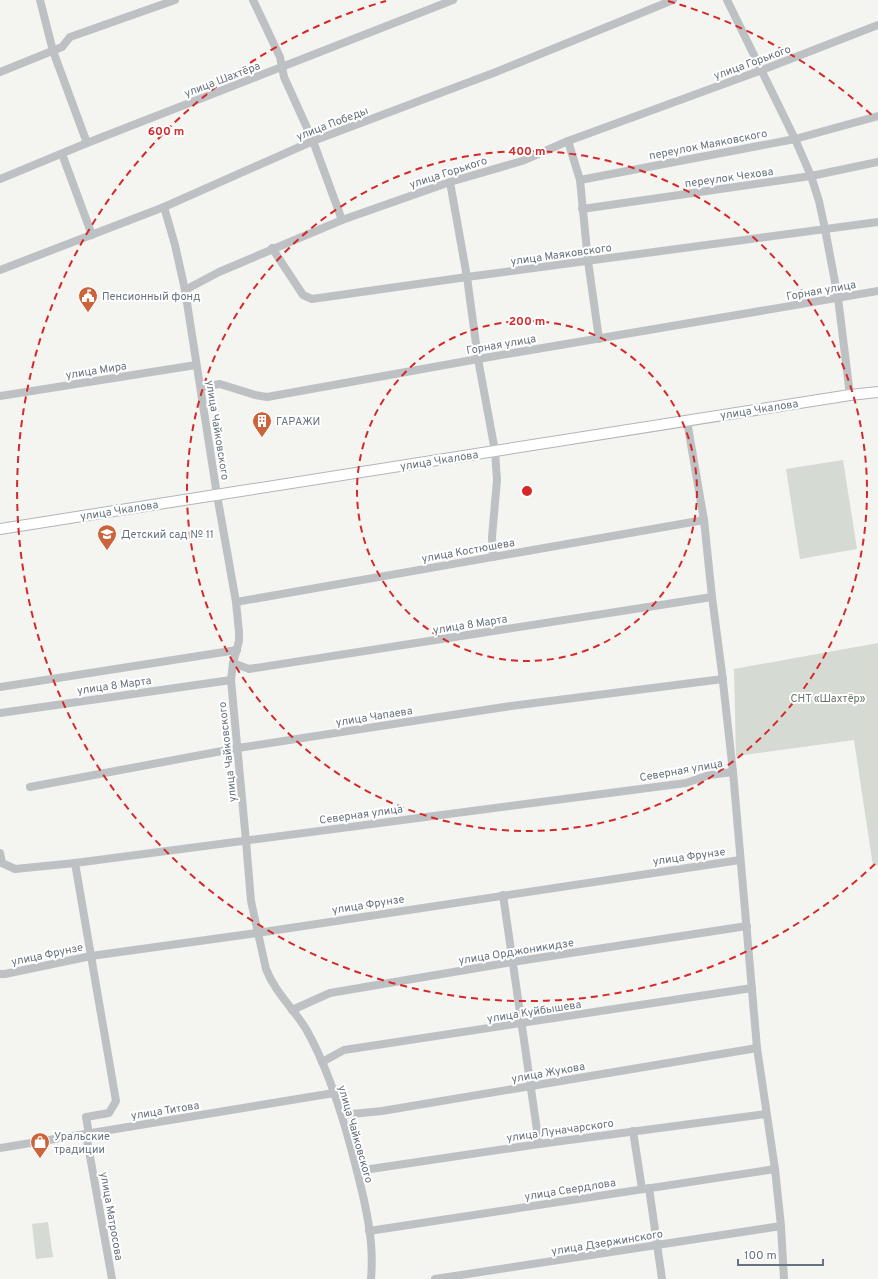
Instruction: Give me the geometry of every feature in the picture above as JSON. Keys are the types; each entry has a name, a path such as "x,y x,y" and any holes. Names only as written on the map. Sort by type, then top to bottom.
{"main road":[{"name":"улица Чкалова","path":"0,529 850,395 878,392"}],"street":[{"path":"40,0 54,51 87,143"},
{"path":"0,72 62,47 70,37 175,0"},
{"path":"253,0 280,57 284,77 313,142 342,220"},
{"name":"улица Шахтёра","path":"0,179 87,143 453,0"},
{"name":"улица Победы","path":"0,270 164,207 313,142 496,72 673,0"},
{"path":"727,0 795,139 811,176 819,201 838,298 850,395"},
{"name":"улица Горького","path":"185,290 219,272 272,248 342,220 450,182 522,161 568,141 762,70 878,25"},
{"name":"переулок Маяковского","path":"580,180 795,139 878,116"},
{"path":"568,141 580,180 588,261 599,339"},
{"path":"62,154 92,235"},
{"name":"переулок Чехова","path":"582,209 811,176 878,162"},
{"path":"450,182 467,277 478,359 495,451 497,480 492,537 493,557"},
{"name":"улица Чайковского","path":"164,207 175,245 185,290 217,495 236,602 239,632 231,680 246,840 250,901 270,978 305,1029 322,1062 342,1115 357,1171 369,1231 372,1279"},
{"name":"улица Маяковского","path":"272,248 303,295 312,299 878,222"},
{"name":"Горная улица","path":"201,387 220,384 255,395 267,397 478,359 878,291"},
{"name":"улица Мира","path":"0,396 196,365"},
{"path":"687,421 704,520 723,679 733,772 757,1048 775,1169 781,1226 784,1279"},
{"name":"улица Костюшева","path":"236,602 704,520"},
{"name":"улица 8 Марта","path":"233,663 249,670 712,597"},
{"path":"0,688 237,650"},
{"name":"улица Чапаева","path":"30,787 238,748 511,706 723,679"},
{"name":"улица 8 Марта","path":"0,713 231,680"},
{"name":"Северная улица","path":"0,853 2,863 15,869 75,863 686,783 709,776 733,772"},
{"name":"улица Фрунзе","path":"0,974 91,956 740,860"},
{"path":"75,863 91,956"},
{"path":"503,895 539,1144"},
{"name":"улица Орджоникидзе","path":"292,1010 330,993 512,962 747,926"},
{"name":"улица Матросова","path":"91,956 116,1101 109,1114 86,1117 112,1279"},
{"name":"улица Куйбышева","path":"322,1062 344,1050 752,988"},
{"name":"улица Жукова","path":"342,1115 382,1111 757,1048"},
{"name":"улица Титова","path":"0,1148 334,1094"},
{"name":"улица Луначарского","path":"357,1171 539,1144 766,1114"},
{"path":"633,1131 657,1246 662,1279"},
{"name":"улица Свердлова","path":"369,1231 775,1169"},
{"name":"улица Дзержинского","path":"435,1279 781,1226"}],"green space":[{"path":"843,460 857,549 800,559 786,469"},
{"name":"СНТ «Шахтёр»","path":"878,643 878,865 873,866 854,740 736,756 734,669"},
{"path":"48,1222 53,1257 36,1259 32,1224"}],"place":[{"name":"Пенсионный фонд","path":"88,313"},
{"name":"ГАРАЖИ","path":"262,438"},
{"name":"Детский сад № 11","path":"107,551"},
{"name":"Уральские традиции","path":"40,1159"}]}
